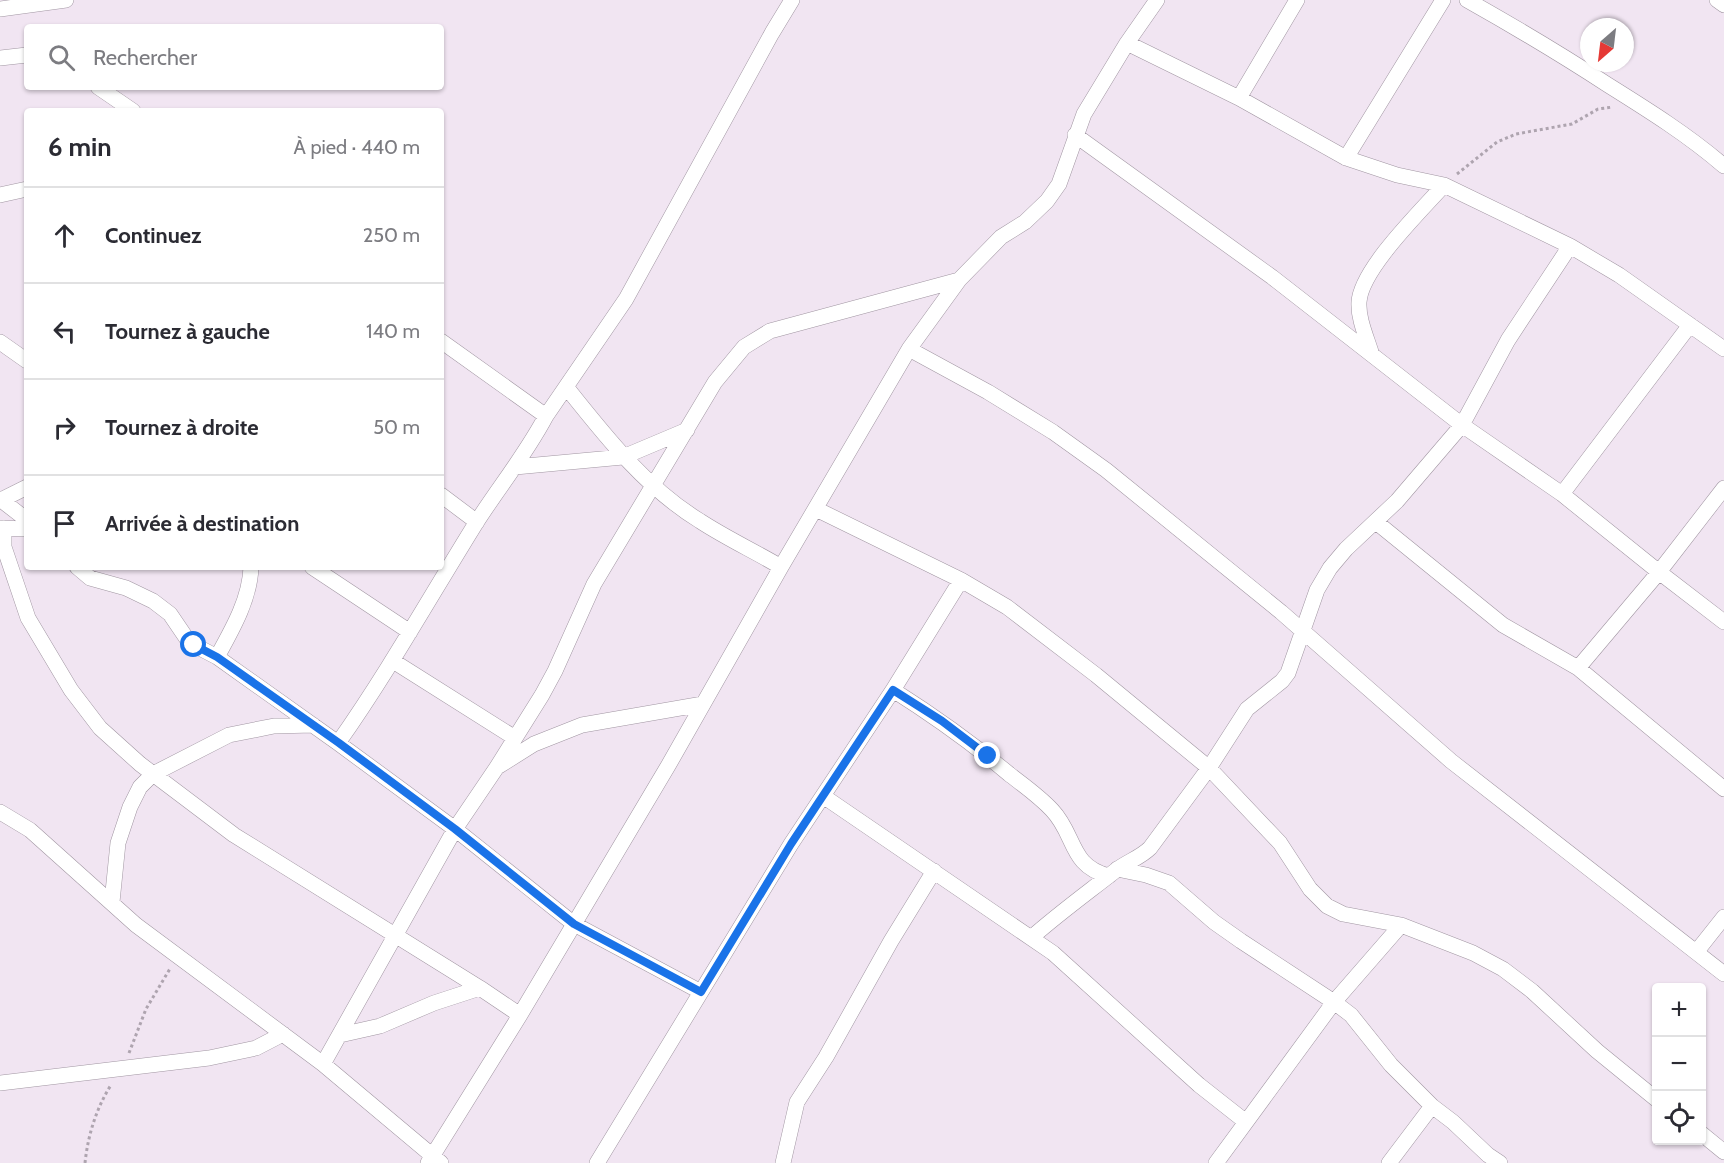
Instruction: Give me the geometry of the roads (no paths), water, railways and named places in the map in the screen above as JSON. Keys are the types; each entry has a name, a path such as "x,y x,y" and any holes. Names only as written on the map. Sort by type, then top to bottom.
{"street":[{"path":"0,9 66,0"},
{"path":"339,743 393,661 477,522 626,299 792,0"},
{"path":"0,812 30,830 136,925 323,1064 434,1161 909,349 959,280 1001,237 1025,222 1047,201 1059,184 1084,114 1127,43 1157,0"},
{"path":"1239,98 1297,0"},
{"path":"1346,158 1443,0"},
{"path":"1467,0 1542,43 1638,104 1672,126 1724,166"},
{"path":"1717,0 1724,5"},
{"path":"1127,43 1239,98 1346,158 1397,175 1443,186 1570,246 1619,275 1724,349"},
{"path":"0,58 24,55"},
{"path":"102,90 129,108"},
{"path":"1075,135 1237,251 1371,352 1462,425 1562,494 1724,622"},
{"path":"1371,352 1361,318 1359,303 1361,291 1370,272 1443,186"},
{"path":"0,195 24,190"},
{"path":"1031,938 1070,904 1113,872 1141,857 1150,848 1209,768 1247,709 1288,673 1317,590 1330,568 1346,549 1397,501 1462,425 1508,340 1570,246"},
{"path":"323,1064 455,829 497,767 555,671 594,584 715,382 744,347 770,332 959,280"},
{"path":"1562,494 1690,325"},
{"path":"0,342 24,359"},
{"path":"444,343 546,416"},
{"path":"909,349 988,392 1053,432 1114,476 1281,612 1450,761 1724,974"},
{"path":"567,388 623,457 655,485 700,521 781,567"},
{"path":"514,467 623,457 687,430"},
{"path":"24,488 1,500 24,518"},
{"path":"1578,668 1659,572 1724,488"},
{"path":"444,497 477,522"},
{"path":"816,509 961,580 1007,607 1096,675 1209,768 1280,843 1310,889 1327,906 1343,914 1401,925 1473,953 1503,969 1532,991 1597,1051 1652,1096"},
{"path":"1376,522 1503,625 1578,668 1724,789"},
{"path":"24,529 2,528 4,547 28,618 70,690 100,728 153,774 234,835 520,1015"},
{"path":"81,570 90,578 126,588 153,601 170,614 187,639 194,645 217,657 339,743 455,829 574,924 701,992"},
{"path":"217,657 242,606 251,580 251,570"},
{"path":"317,570 410,632"},
{"path":"597,1163 791,844 893,690 961,580"},
{"path":"393,661 515,738"},
{"path":"893,690 942,721 1036,795 1062,821 1078,856 1094,873 1146,875 1169,883 1240,941 1351,1014 1391,1065 1432,1106 1500,1163"},
{"path":"497,767 534,744 582,725 703,704"},
{"path":"112,902 118,843 130,807 140,787 153,774 230,735 274,726 313,725"},
{"path":"823,796 1053,953 1199,1085 1246,1122"},
{"path":"783,1163 797,1102 826,1057 891,941 934,871"},
{"path":"1696,951 1724,917"},
{"path":"1216,1163 1334,1002 1401,925"},
{"path":"340,1035 380,1026 435,1003 480,988"},
{"path":"0,1083 209,1058 256,1047 283,1034"},
{"path":"1389,1163 1432,1106"},
{"path":"1706,1138 1724,1152"}]}
